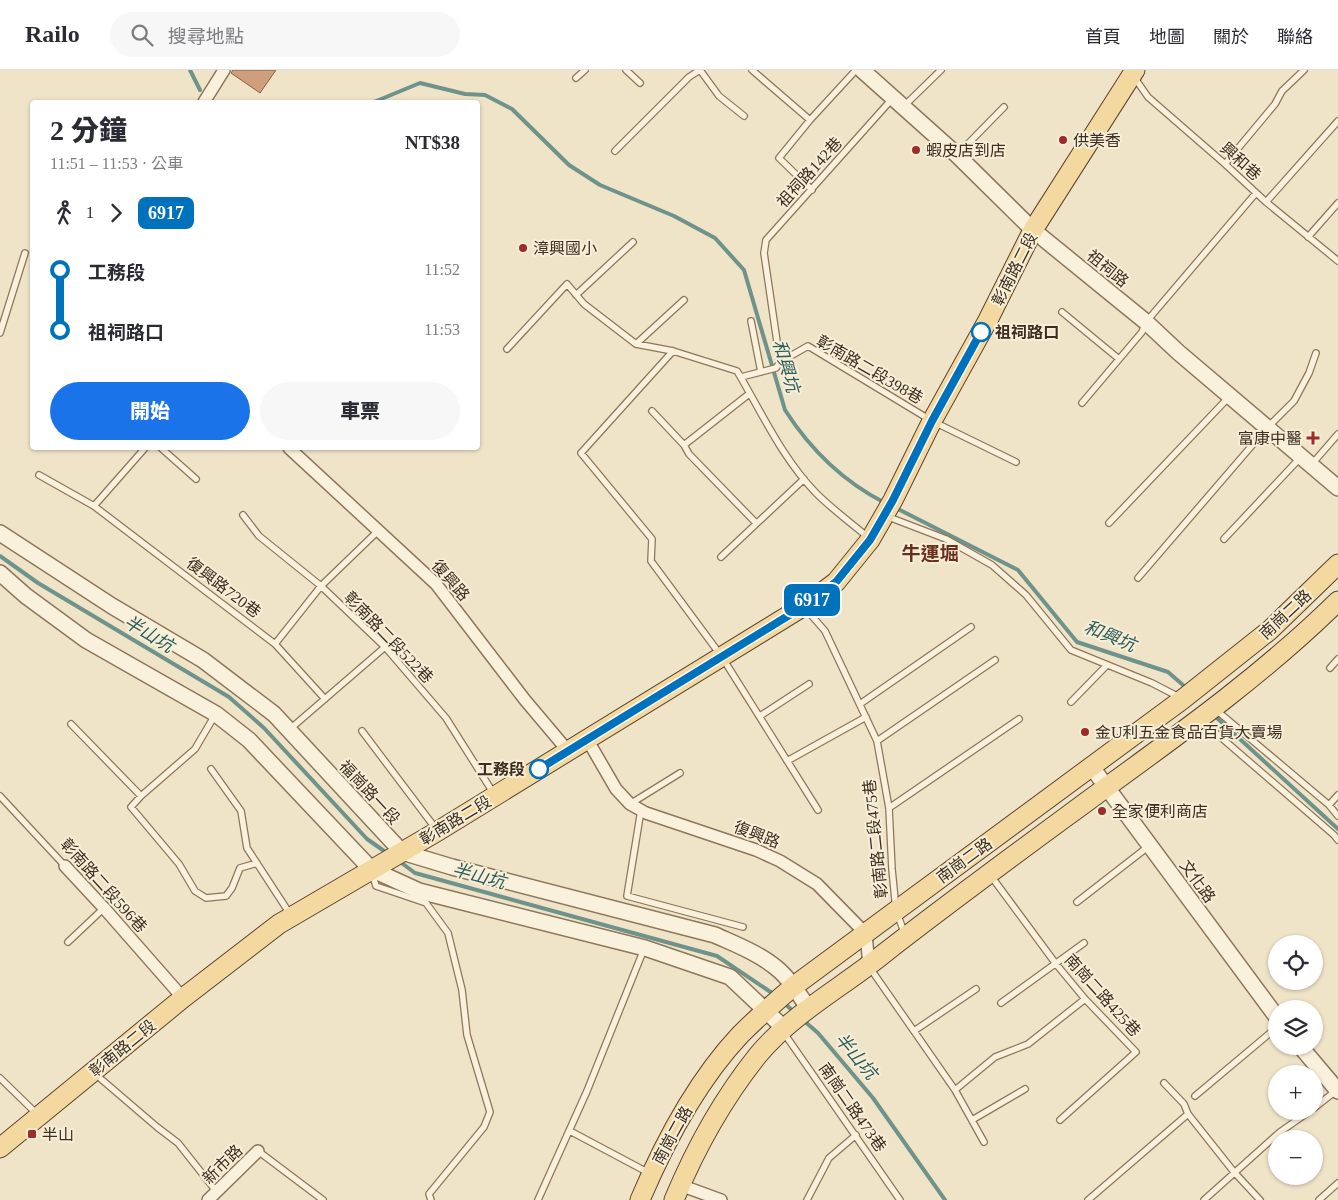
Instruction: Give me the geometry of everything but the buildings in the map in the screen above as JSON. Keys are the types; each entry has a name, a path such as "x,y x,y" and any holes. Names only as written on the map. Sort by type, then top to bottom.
{"main road":[{"name":"彰南路二段","path":"0,1148 183,998 291,916 438,831 804,606 836,582 870,540 888,509 932,421 988,320 1033,230 1131,72"},
{"name":"南崗二路","path":"640,1200 676,1124 708,1074 740,1036 766,1010 794,986 1183,699 1270,630 1338,564"},
{"name":"南崗二路","path":"677,1192 703,1136 728,1095 760,1054 785,1029 808,1009 869,966 990,874 1208,714 1301,637 1338,601"}],"street":[{"path":"205,100 224,70"},
{"name":"祖祠路","path":"862,70 957,155 1033,230 1146,322 1178,352 1231,395 1338,488"},
{"name":"復興路","path":"291,450 436,584 519,692 568,751"},
{"name":"福崗路一段","path":"0,533 112,606 203,660 274,714 387,860 452,867 714,935 755,953 780,971 794,986 808,1009"},
{"name":"福崗路一段","path":"0,573 26,596 86,640 216,714 249,740 387,860 419,891 645,948 730,977 785,1029"},
{"path":"588,739 616,789 635,807"},
{"name":"文化路","path":"1092,766 1268,1005"},
{"name":"復興路","path":"635,807 756,850 780,861 817,884 866,934"},
{"name":"彰南路二段596巷","path":"65,866 183,998"},
{"path":"866,934 869,966"},
{"path":"1308,1055 1338,1091"},
{"name":"新市路","path":"212,1196 258,1151"},
{"path":"677,1192 721,1200"}],"lane":[{"path":"576,78 585,70"},
{"path":"626,70 640,83"},
{"path":"615,151 689,77 700,70 719,96 744,116"},
{"path":"752,70 810,120"},
{"path":"812,190 779,158 810,120 856,70"},
{"name":"祖祠路142巷","path":"778,365 764,254 766,240 812,190 898,103 941,70"},
{"path":"1226,164 1275,104 1282,91 1304,70"},
{"name":"興和巷","path":"1131,72 1148,97 1226,164 1266,202 1336,259"},
{"path":"957,155 1004,108"},
{"path":"1266,202 1338,121"},
{"path":"1082,404 1142,332 1146,322 1256,193"},
{"path":"1308,237 1338,203"},
{"path":"576,295 633,242"},
{"path":"1336,259 1338,252"},
{"path":"0,333 24,253"},
{"path":"507,349 567,284 584,304 636,344 673,351 737,371 771,433 804,479 817,494 870,540"},
{"path":"636,344 684,300"},
{"path":"1062,312 1119,359"},
{"path":"751,321 761,372"},
{"name":"彰南路二段398巷","path":"741,377 778,365 808,346 932,421"},
{"path":"673,351 581,452 652,539 651,561 722,656 818,810"},
{"path":"1138,578 1267,428 1294,402 1309,373 1316,353"},
{"path":"684,445 749,394"},
{"path":"1109,523 1231,395"},
{"path":"652,412 684,445 689,454 756,523"},
{"path":"932,421 1016,462"},
{"path":"1224,539 1307,460 1338,434"},
{"path":"94,506 143,450"},
{"path":"163,450 196,479"},
{"name":"復興路720巷","path":"39,475 94,506 275,644 325,698"},
{"path":"721,557 804,479"},
{"path":"888,509 992,565 1026,595 1071,650 1152,683 1183,699"},
{"name":"彰南路二段522巷","path":"243,515 259,536 321,586 385,647 446,718 496,795"},
{"path":"275,644 321,586 379,530"},
{"name":"彰南路二段475巷","path":"804,606 825,632 877,741 889,808 896,910 906,937"},
{"path":"860,704 971,626"},
{"path":"288,730 385,647"},
{"path":"1330,668 1338,659"},
{"path":"877,741 995,660"},
{"path":"1071,702 1107,664"},
{"path":"760,716 809,684"},
{"path":"216,714 195,749 131,807 179,864 195,891 206,898 226,896 232,888 240,868 257,863"},
{"path":"1208,714 1329,805 1338,816"},
{"path":"1208,714 1338,840"},
{"path":"787,762 866,716"},
{"path":"889,808 1019,719"},
{"path":"71,724 141,796"},
{"path":"362,731 438,831"},
{"path":"211,769 241,812 247,848 291,916"},
{"path":"680,773 635,807 627,896 743,927"},
{"path":"1329,805 1338,795"},
{"name":"彰南路二段596巷","path":"0,797 65,866"},
{"path":"1077,902 1150,845"},
{"path":"387,860 376,886 426,903 448,934 462,990 467,1035 490,1112 484,1127 429,1194 431,1200"},
{"name":"南崗二路425巷","path":"990,874 1056,964 1085,999 1136,1052 1060,1120"},
{"path":"68,942 104,908"},
{"path":"1001,1004 1084,943"},
{"path":"538,1200 587,1091 645,948"},
{"path":"869,966 955,1090 984,1142"},
{"path":"914,1031 976,989"},
{"path":"955,1090 995,1057 1028,1044 1085,999"},
{"name":"南崗二路473巷","path":"785,1029 786,1036 900,1200"},
{"path":"1195,1096 1268,1035"},
{"path":"93,1072 178,1143 212,1196"},
{"path":"0,1078 40,1116"},
{"path":"1164,1082 1184,1104 1188,1114 1234,1172 1260,1200"},
{"path":"972,1120 1025,1089"},
{"path":"1323,1102 1338,1091"},
{"path":"1088,1200 1188,1114"},
{"path":"1204,1200 1280,1132 1297,1120"},
{"path":"570,1131 651,1174"},
{"path":"807,1200 829,1158 856,1135"},
{"path":"258,1151 323,1200"},
{"path":"1319,1200 1338,1183"}],"waterway":[{"name":"和興坑","path":"190,70 200,90"},
{"name":"和興坑","path":"379,100 420,83 465,94 485,95 512,109 569,165 600,185 674,216 715,238 744,270 785,410 805,438 829,463 842,475 885,503"},
{"name":"和興坑","path":"894,507 1018,570 1077,642 1168,672 1183,685"},
{"name":"半山坑","path":"0,556 38,583 229,697 264,728 367,839 387,853"},
{"name":"和興坑","path":"1217,718 1338,829"},
{"name":"半山坑","path":"399,861 415,873 717,956 775,995"},
{"name":"半山坑","path":"782,1001 794,1012"},
{"name":"半山坑","path":"803,1020 818,1033 873,1098 945,1200"}],"bus line":[{"name":"6917","path":"539,769 804,606 836,582 870,540 981,332"}],"place":[{"name":"供美香","path":"1063,140"},
{"name":"蝦皮店到店","path":"916,150"},
{"name":"漳興國小","path":"523,248"},
{"name":"祖祠路口","path":"981,332"},
{"name":"富康中醫","path":"1313,438"},
{"name":"金U利五金食品百貨大賣場","path":"1085,732"},
{"name":"工務段","path":"539,769"},
{"name":"全家便利商店","path":"1102,811"},
{"name":"半山","path":"32,1134"}],"district":[{"name":"牛運堀","path":"930,553"}]}
